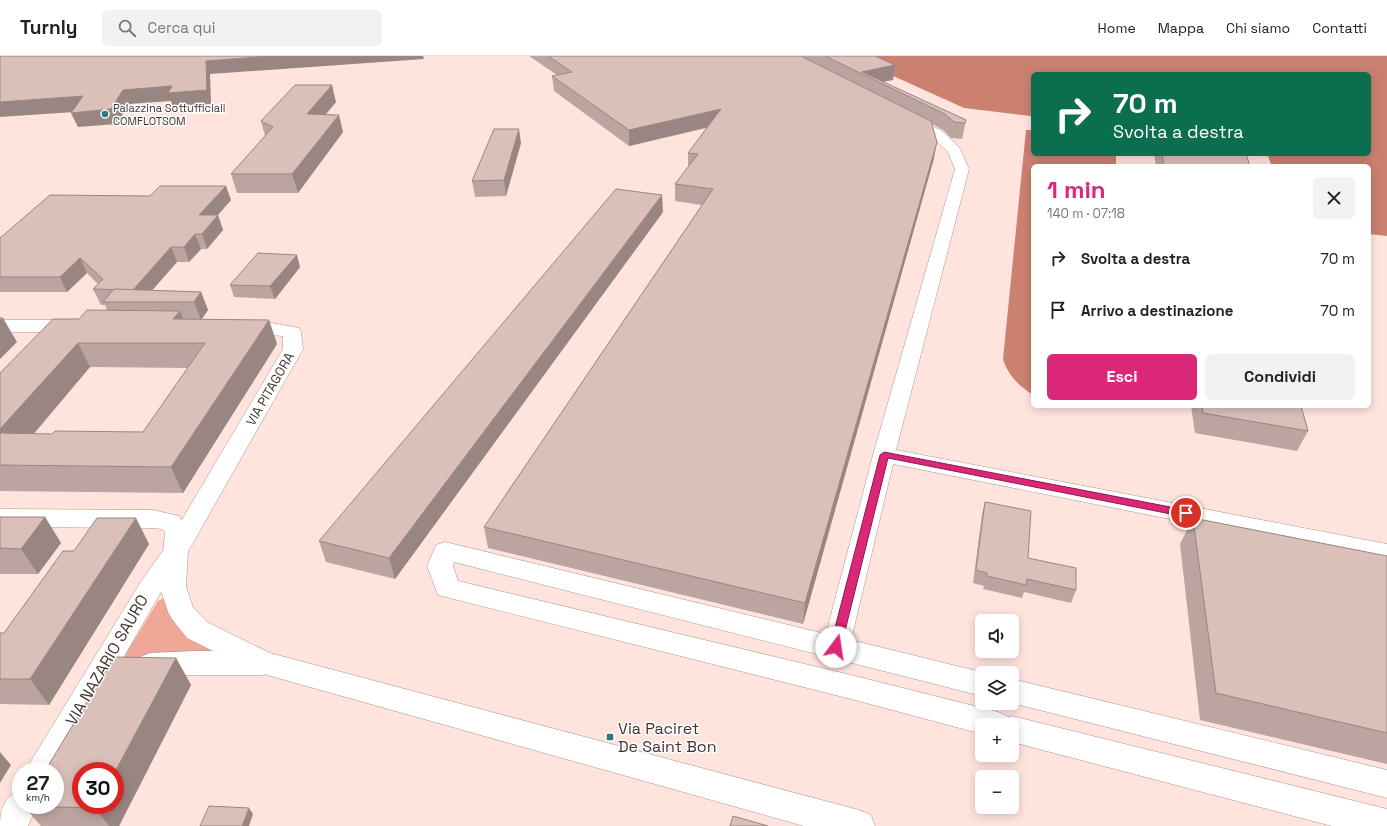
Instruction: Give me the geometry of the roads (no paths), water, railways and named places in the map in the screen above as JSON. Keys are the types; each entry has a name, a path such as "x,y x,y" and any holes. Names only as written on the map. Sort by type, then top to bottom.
{"street":[{"path":"836,647 884,455 962,169 954,150 937,134 891,109"},
{"path":"0,326 94,326"},
{"path":"45,342 61,326"},
{"name":"VIA PITAGORA","path":"176,551 293,349 292,332 266,328 219,327"},
{"path":"884,455 1387,553"},
{"path":"0,518 165,520 170,522 176,528 173,587 181,612 197,630 263,663 859,826"},
{"name":"VIA NAZARIO SAURO","path":"47,762 149,590 176,551"},
{"path":"975,682 445,551 440,566 447,588 856,688 975,719"},
{"path":"100,674 134,666 194,663 263,663"},
{"path":"1019,693 1387,784"},
{"path":"1019,730 1387,826"},
{"path":"10,826 17,814"}],"place":[{"name":"Palazzina Sottufficiali COMFLOTSOM","path":"105,114"},
{"name":"Via Paciret De Saint Bon","path":"610,737"}]}
